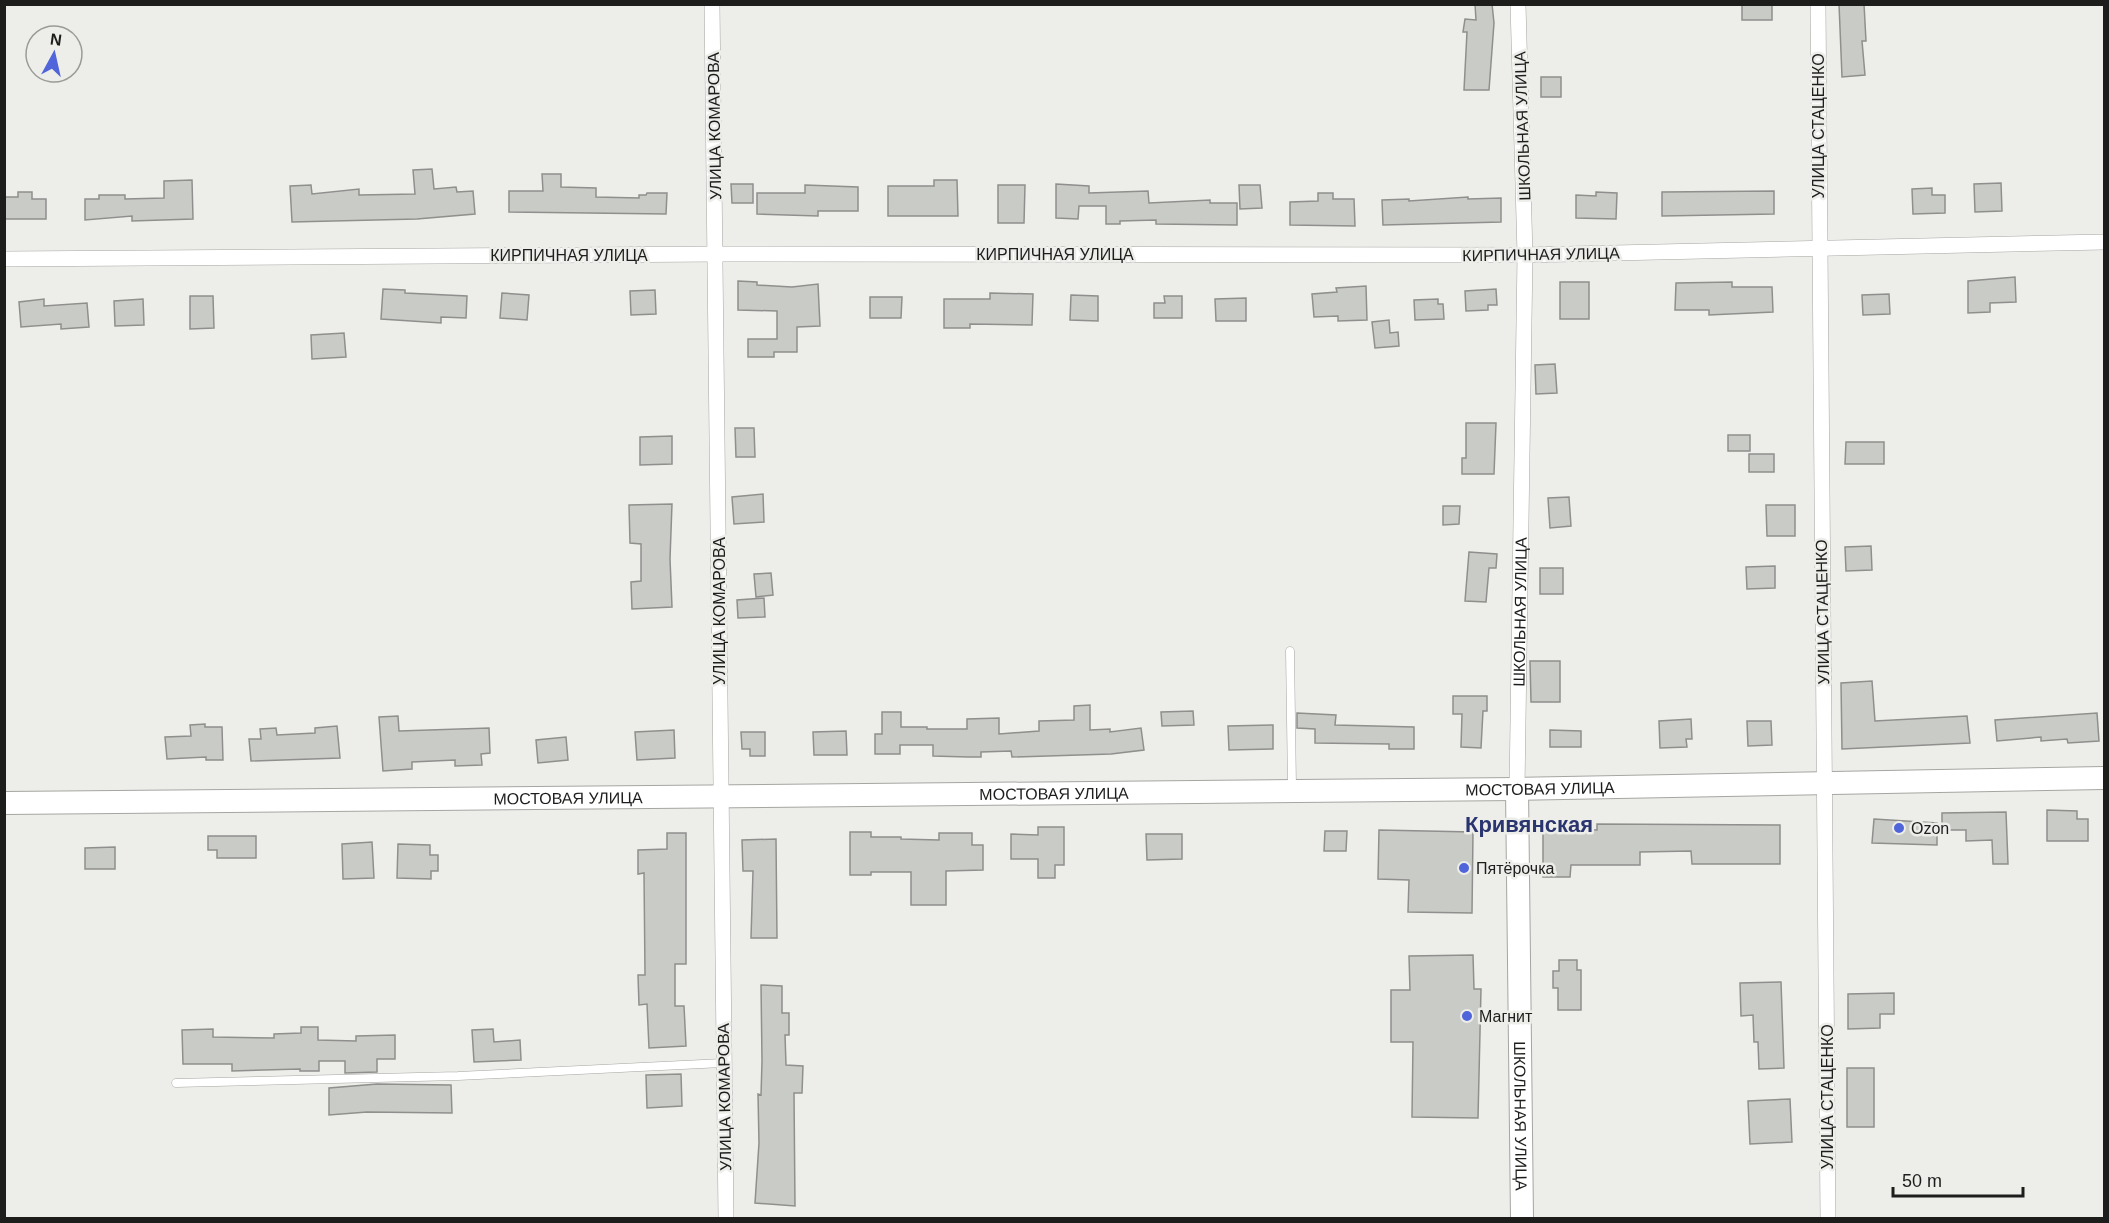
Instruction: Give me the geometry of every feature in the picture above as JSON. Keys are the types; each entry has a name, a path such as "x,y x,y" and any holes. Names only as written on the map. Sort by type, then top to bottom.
{"street":[{"name":"УЛИЦА КОМАРОВА","path":"712,4 717,254 720,796 726,1218"},
{"name":"ШКОЛЬНАЯ УЛИЦА","path":"1518,4 1525,255 1517,789 1522,1218"},
{"name":"УЛИЦА СТАЦЕНКО","path":"1818,4 1818,249 1827,1218"},
{"name":"КИРПИЧНАЯ УЛИЦА","path":"4,259 717,254 1525,255 2104,242"},
{"name":"МОСТОВАЯ УЛИЦА","path":"4,803 1517,789 2104,778"}],"lane":[{"path":"1290,651 1292,791"},
{"path":"176,1083 458,1076 723,1063"}],"building":[{"path":"1475,4 1492,4 1494,23 1489,90 1464,90 1467,32 1463,32 1465,19 1476,20"},
{"path":"1742,4 1772,5 1772,20 1742,20"},
{"path":"1839,4 1864,4 1866,41 1862,41 1865,75 1842,77"},
{"path":"1541,77 1561,77 1561,97 1541,97"},
{"path":"432,169 434,189 456,187 457,192 473,191 475,214 417,219 292,222 290,186 311,185 312,194 359,189 359,195 415,194 413,170"},
{"path":"542,174 561,174 561,187 596,188 596,197 639,198 639,195 647,193 667,193 666,214 509,212 509,191 543,191"},
{"path":"192,180 193,219 132,221 132,216 85,220 85,199 99,199 99,195 125,195 125,199 164,198 164,181"},
{"path":"934,180 957,180 958,216 888,216 888,186 934,186"},
{"path":"2001,183 2002,211 1975,212 1974,184"},
{"path":"731,184 753,184 753,203 732,203"},
{"path":"1056,184 1089,186 1089,193 1148,191 1149,203 1210,200 1210,203 1237,203 1237,225 1156,224 1156,220 1120,221 1120,224 1106,224 1106,206 1079,206 1078,219 1056,218"},
{"path":"805,185 858,187 858,211 818,211 818,216 757,214 757,193 805,193"},
{"path":"998,185 1025,185 1024,223 998,223"},
{"path":"1239,185 1260,185 1262,208 1240,209"},
{"path":"1932,188 1932,195 1945,195 1945,213 1913,214 1912,189"},
{"path":"1774,191 1774,214 1662,216 1662,192"},
{"path":"18,192 32,192 32,199 46,199 46,219 4,219 4,197 18,197"},
{"path":"1596,192 1617,193 1616,219 1576,218 1576,195 1596,196"},
{"path":"1318,193 1333,193 1333,199 1354,199 1355,226 1290,225 1290,202 1318,201"},
{"path":"1468,197 1468,199 1501,198 1501,222 1383,225 1382,200 1409,199 1409,201"},
{"path":"2015,277 2016,302 1990,303 1990,312 1968,313 1968,281"},
{"path":"738,281 757,282 757,285 792,287 818,284 820,326 797,327 797,352 774,352 774,357 748,357 748,339 777,339 777,311 738,310"},
{"path":"1560,282 1589,282 1589,319 1560,319"},
{"path":"1732,282 1732,287 1772,287 1773,312 1709,315 1709,310 1675,310 1676,283"},
{"path":"1366,286 1367,320 1338,321 1338,316 1314,317 1312,294 1337,292 1336,288"},
{"path":"383,289 405,290 405,293 467,296 466,318 441,317 441,323 381,319"},
{"path":"1496,289 1497,305 1488,305 1488,310 1466,311 1465,291"},
{"path":"655,290 656,314 631,315 630,291"},
{"path":"502,293 529,295 527,320 500,318"},
{"path":"990,293 1033,294 1032,325 970,324 970,328 944,328 944,299 990,299"},
{"path":"1889,294 1890,314 1863,315 1862,295"},
{"path":"1071,295 1098,296 1098,321 1070,320"},
{"path":"190,296 213,296 214,328 190,329"},
{"path":"1164,296 1182,296 1182,318 1154,318 1154,303 1165,303"},
{"path":"870,297 902,297 901,318 870,318"},
{"path":"1246,298 1246,321 1216,321 1215,299"},
{"path":"44,299 44,306 87,303 89,327 61,329 61,324 21,327 19,302"},
{"path":"143,299 144,325 115,326 114,301"},
{"path":"1438,299 1438,304 1443,304 1444,319 1415,320 1414,300"},
{"path":"1389,320 1390,333 1398,332 1399,346 1375,348 1372,322"},
{"path":"344,333 346,357 312,359 311,335"},
{"path":"1555,364 1557,393 1536,394 1535,365"},
{"path":"1466,423 1496,423 1494,474 1462,474 1462,458 1466,458"},
{"path":"735,428 754,428 755,457 736,457"},
{"path":"1728,435 1750,435 1750,451 1728,451"},
{"path":"672,436 672,464 640,465 640,437"},
{"path":"1846,442 1884,442 1884,464 1845,464"},
{"path":"1749,454 1774,454 1774,472 1749,472"},
{"path":"763,494 764,522 734,524 732,497"},
{"path":"1569,497 1571,526 1550,528 1548,498"},
{"path":"672,504 670,559 672,607 632,609 631,582 641,581 641,544 630,543 629,505"},
{"path":"1766,505 1795,505 1795,536 1767,536"},
{"path":"1443,506 1460,506 1459,524 1443,525"},
{"path":"1871,546 1872,570 1846,571 1845,547"},
{"path":"1469,552 1497,554 1496,568 1489,568 1486,602 1465,601"},
{"path":"1775,566 1775,588 1747,589 1746,567"},
{"path":"1540,568 1563,568 1563,594 1540,594"},
{"path":"771,573 773,595 756,597 754,574"},
{"path":"764,598 765,617 738,618 737,600"},
{"path":"1530,661 1560,661 1560,702 1531,702"},
{"path":"1872,681 1875,721 1967,716 1970,743 1842,749 1841,683"},
{"path":"1453,696 1487,696 1487,711 1483,711 1481,748 1461,747 1462,714 1453,714"},
{"path":"1090,705 1090,730 1110,729 1110,732 1141,728 1144,750 1111,754 1012,757 1011,751 981,752 981,757 968,757 933,756 933,745 900,745 900,754 875,754 875,734 882,734 882,712 901,712 901,727 927,727 927,729 967,729 967,719 999,718 999,734 1039,731 1039,721 1074,720 1074,706"},
{"path":"1193,711 1194,725 1162,726 1161,712"},
{"path":"1297,713 1336,715 1335,725 1414,727 1414,749 1389,749 1389,744 1315,743 1315,729 1297,728"},
{"path":"2097,713 2099,741 2068,743 2067,739 2041,741 2041,737 1997,741 1995,720"},
{"path":"398,716 399,731 489,728 490,753 481,754 482,765 455,766 455,760 412,762 412,769 383,771 379,717"},
{"path":"1691,719 1692,739 1686,739 1687,747 1660,748 1659,721"},
{"path":"1747,721 1771,721 1772,745 1748,746"},
{"path":"205,724 205,727 222,727 223,760 206,760 206,757 167,759 165,737 191,736 190,725"},
{"path":"1273,725 1273,749 1229,750 1228,726"},
{"path":"337,726 340,758 251,761 249,739 261,739 260,729 276,728 277,735 315,733 315,728"},
{"path":"674,730 675,758 637,760 635,732"},
{"path":"1550,730 1581,731 1581,747 1550,747"},
{"path":"846,731 847,755 814,755 813,732"},
{"path":"741,732 765,732 765,756 750,756 750,749 742,749"},
{"path":"566,737 568,760 538,763 536,740"},
{"path":"2047,810 2077,811 2077,819 2088,819 2088,841 2047,841"},
{"path":"2006,812 2008,864 1993,864 1992,840 1966,841 1966,830 1942,830 1942,813"},
{"path":"1874,819 1937,823 1937,845 1872,843"},
{"path":"1543,823 1566,823 1566,829 1597,830 1597,824 1780,825 1780,864 1692,864 1691,851 1640,852 1640,865 1571,865 1570,877 1543,877"},
{"path":"1038,827 1064,827 1064,865 1055,865 1055,878 1038,878 1038,859 1011,859 1011,834 1038,835"},
{"path":"1379,830 1473,832 1472,913 1408,912 1409,880 1378,879"},
{"path":"1325,831 1347,831 1346,851 1324,851"},
{"path":"850,832 871,832 871,837 939,840 939,833 972,833 972,845 983,845 983,870 946,871 946,905 911,905 911,872 871,872 871,875 850,875"},
{"path":"667,833 686,833 686,964 675,964 675,1006 684,1006 686,1046 649,1048 647,1004 639,1005 638,975 645,975 644,873 638,874 638,850 667,849"},
{"path":"1146,834 1182,834 1182,859 1147,860"},
{"path":"208,836 256,836 256,858 217,858 217,850 208,850"},
{"path":"776,839 777,938 751,938 753,871 743,871 742,840"},
{"path":"372,842 374,878 343,879 342,844"},
{"path":"398,844 430,845 430,855 438,855 438,871 431,871 431,879 397,878"},
{"path":"115,847 115,869 85,869 85,848"},
{"path":"1473,955 1474,989 1481,989 1478,1118 1412,1117 1413,1042 1391,1042 1391,990 1410,990 1409,956"},
{"path":"1559,960 1577,960 1577,970 1581,970 1581,1010 1558,1010 1558,988 1553,988 1553,971 1559,971"},
{"path":"1781,982 1784,1068 1759,1069 1758,1042 1754,1042 1753,1015 1741,1016 1740,983"},
{"path":"761,985 782,986 782,1013 789,1013 789,1035 785,1035 786,1065 803,1066 802,1093 794,1093 795,1206 755,1203 759,1143 758,1094 761,1095 762,1061"},
{"path":"1894,993 1894,1014 1880,1014 1880,1028 1848,1029 1848,994"},
{"path":"301,1027 318,1027 318,1040 356,1041 356,1036 395,1035 395,1059 377,1059 377,1072 345,1073 345,1061 319,1061 319,1071 300,1071 300,1069 232,1071 232,1064 183,1064 182,1030 213,1029 213,1037 274,1038 274,1034 301,1033"},
{"path":"493,1029 494,1042 520,1040 521,1060 474,1062 472,1030"},
{"path":"1847,1068 1874,1068 1874,1127 1847,1127"},
{"path":"681,1074 682,1106 647,1108 646,1075"},
{"path":"377,1084 451,1085 452,1113 367,1112 329,1115 329,1088"},
{"path":"1790,1099 1792,1142 1750,1144 1748,1101"}],"place":[{"name":"Ozon","path":"1899,828"},
{"name":"Пятёрочка","path":"1464,868"},
{"name":"Магнит","path":"1467,1016"}],"district":[{"name":"Кривянская","path":"1529,824"}]}
